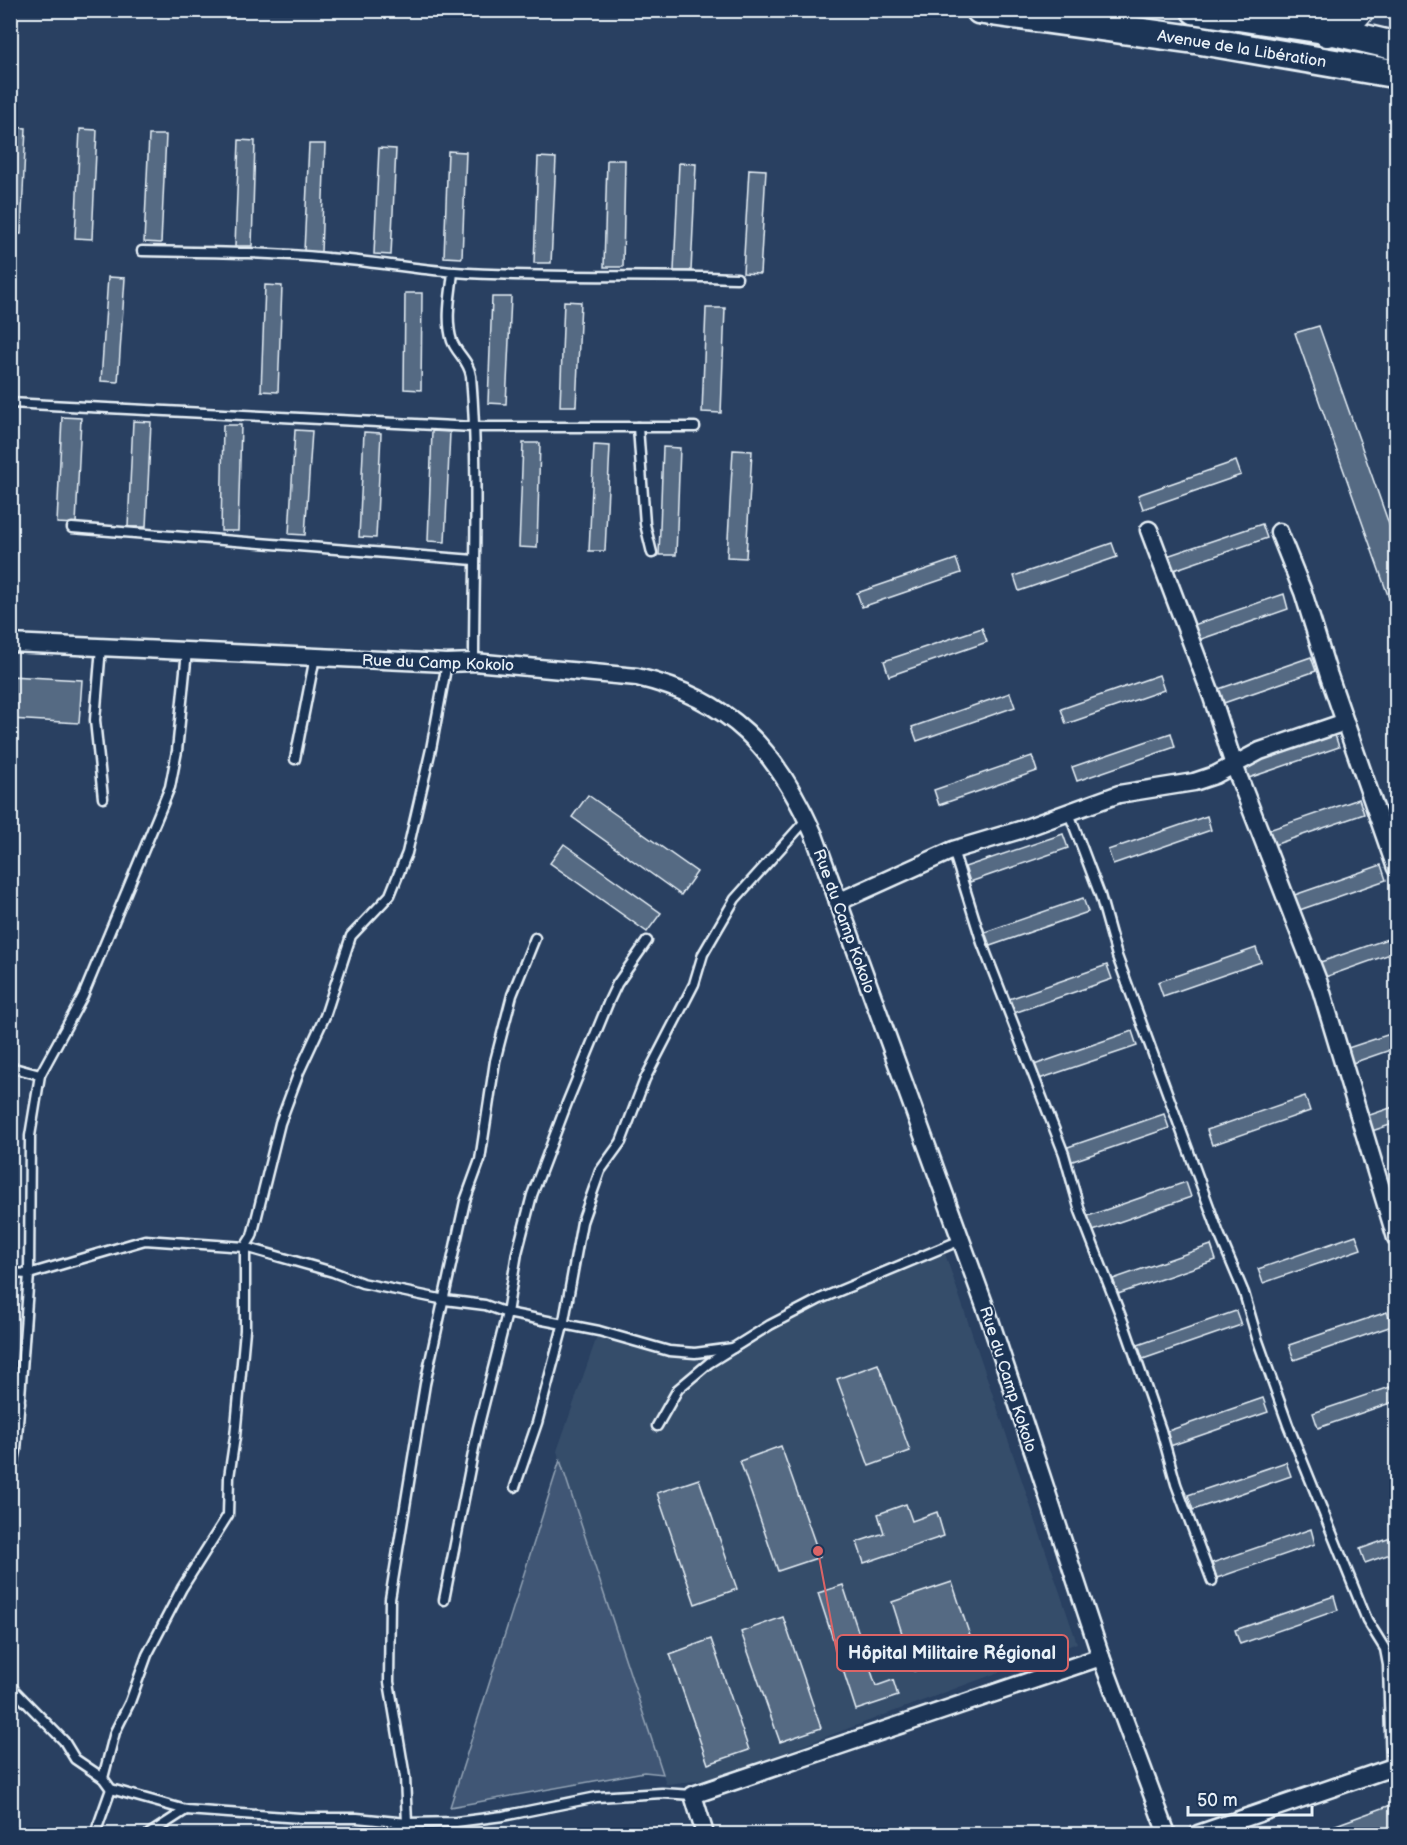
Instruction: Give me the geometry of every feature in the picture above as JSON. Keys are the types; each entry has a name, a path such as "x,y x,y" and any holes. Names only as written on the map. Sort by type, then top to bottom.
{"highway":[{"path":"1328,30 1348,20 1357,10"}],"main road":[{"name":"Avenue de la Libération","path":"980,10 1198,40 1396,74"},
{"name":"Avenue de la Libération","path":"1195,10 1328,30 1396,46"}],"street":[{"path":"1149,530 1212,697 1234,765 1320,987 1396,1238"},
{"path":"1279,532 1303,592 1396,868"},
{"name":"Rue du Camp Kokolo","path":"10,643 447,663 474,662 637,677 686,692 732,718 759,743 780,768 807,819 961,1240 1101,1657 1167,1834"},
{"path":"838,902 953,850 1069,813 1119,794 1194,782 1260,751 1345,722"},
{"path":"705,1834 693,1795 1101,1657"},
{"path":"1198,1834 1394,1767"}],"lane":[{"path":"142,251 245,252 329,258 453,272 530,276 737,278"},
{"path":"453,272 448,326 452,341 467,362 471,373 474,662"},
{"path":"10,403 473,427 695,427"},
{"path":"638,427 645,524 652,553"},
{"path":"72,528 474,560"},
{"path":"101,647 95,720 103,798"},
{"path":"10,1480 16,1451 15,1403 28,1274 30,1136 40,1075 83,996 170,787 177,751 187,651"},
{"path":"295,759 315,656"},
{"path":"103,1778 115,1732 130,1702 147,1655 182,1588 228,1515 230,1470 236,1437 245,1330 245,1247 252,1236 280,1124 299,1072 325,1016 351,936 390,895 404,862 431,749 447,663"},
{"path":"1069,813 1100,895 1117,956 1218,1232 1244,1293 1257,1338 1288,1425 1367,1620 1385,1649 1394,1767"},
{"path":"515,1487 537,1423 563,1326 582,1222 600,1171 621,1142 645,1079 694,984 703,954 735,899 807,819"},
{"path":"953,850 982,943 1064,1154 1080,1211 1124,1324 1161,1430 1176,1484 1212,1581"},
{"path":"407,1823 405,1777 389,1682 390,1599 425,1384 465,1201 480,1160 495,1060 512,995 536,938"},
{"path":"444,1600 478,1428 507,1313 532,1195 567,1103 617,984 647,941"},
{"path":"10,1067 40,1075"},
{"path":"10,1273 28,1274 145,1240 245,1247 362,1282 445,1300 485,1305 507,1313 563,1326 599,1330 669,1351 695,1353 733,1348"},
{"path":"657,1426 678,1389 709,1363 770,1324 820,1299 961,1240"},
{"path":"10,1686 63,1741 75,1759 103,1778 111,1789 186,1810 300,1818 357,1818 407,1823 456,1822 503,1816 597,1797 662,1793 693,1795"},
{"path":"94,1834 111,1789"},
{"path":"149,1834 186,1810"}],"shaded area":[{"path":"943,1248 1077,1643 713,1779 666,1784 557,1451 599,1331 669,1351 733,1348 770,1325"},
{"path":"560,1460 663,1774 644,1772 450,1807"}],"building":[{"path":"10,127 26,128 21,234 10,234"},
{"path":"80,129 97,130 92,239 75,238"},
{"path":"149,135 166,135 161,243 144,242"},
{"path":"239,140 255,141 252,246 235,246"},
{"path":"309,144 325,144 321,252 304,251"},
{"path":"379,148 396,149 391,255 374,254"},
{"path":"448,151 466,152 462,258 444,257"},
{"path":"538,157 556,158 551,263 534,263"},
{"path":"607,160 625,160 623,267 604,267"},
{"path":"679,163 696,164 691,271 674,271"},
{"path":"749,169 766,170 760,274 743,273"},
{"path":"108,277 125,278 118,382 101,381"},
{"path":"265,285 282,286 278,392 261,391"},
{"path":"405,293 422,293 421,390 404,389"},
{"path":"492,297 511,297 506,404 488,403"},
{"path":"564,301 581,302 576,406 560,406"},
{"path":"706,308 725,308 721,413 702,412"},
{"path":"1319,326 1396,544 1396,618 1295,333"},
{"path":"62,417 81,418 76,524 57,523"},
{"path":"133,421 151,422 146,527 128,527"},
{"path":"223,425 241,425 238,531 221,531"},
{"path":"295,430 312,431 305,535 289,534"},
{"path":"432,431 450,432 445,542 428,541"},
{"path":"364,432 381,433 376,538 359,537"},
{"path":"523,443 540,443 537,548 519,547"},
{"path":"594,445 610,446 605,551 589,551"},
{"path":"663,447 680,448 676,555 659,555"},
{"path":"733,450 752,451 746,558 727,557"},
{"path":"1236,461 1241,475 1143,509 1138,495"},
{"path":"1262,524 1267,538 1168,572 1164,557"},
{"path":"1112,543 1117,557 1019,591 1014,576"},
{"path":"956,559 961,573 862,607 857,593"},
{"path":"1284,594 1288,609 1190,643 1185,628"},
{"path":"982,628 987,642 889,676 884,661"},
{"path":"1311,657 1316,671 1218,705 1213,691"},
{"path":"1159,675 1164,690 1066,724 1061,709"},
{"path":"10,676 82,680 79,723 10,719"},
{"path":"1010,693 1015,707 917,741 912,727"},
{"path":"1334,732 1339,747 1240,781 1236,766"},
{"path":"1171,733 1175,747 1077,781 1072,767"},
{"path":"1032,756 1037,771 939,805 934,790"},
{"path":"588,795 697,872 681,895 572,817"},
{"path":"1359,799 1364,814 1265,848 1260,833"},
{"path":"1207,816 1211,830 1113,864 1108,850"},
{"path":"1063,834 1068,848 970,882 965,867"},
{"path":"564,844 661,913 647,932 550,863"},
{"path":"1381,865 1386,880 1288,914 1283,899"},
{"path":"1083,898 1088,912 990,946 985,932"},
{"path":"1396,936 1396,952 1314,981 1309,966"},
{"path":"1256,948 1261,962 1163,996 1158,982"},
{"path":"1107,965 1112,979 1014,1013 1009,999"},
{"path":"1132,1031 1137,1046 1039,1079 1034,1065"},
{"path":"1396,1032 1396,1048 1341,1067 1336,1052"},
{"path":"1305,1096 1310,1111 1212,1145 1207,1130"},
{"path":"1396,1106 1396,1123 1366,1133 1361,1118"},
{"path":"1164,1114 1169,1128 1070,1162 1065,1148"},
{"path":"1396,1180 1396,1196 1390,1198 1385,1184"},
{"path":"1186,1182 1191,1197 1093,1231 1088,1216"},
{"path":"1356,1235 1361,1249 1263,1283 1258,1269"},
{"path":"1211,1245 1216,1260 1118,1294 1113,1279"},
{"path":"1236,1311 1241,1325 1143,1359 1138,1345"},
{"path":"1387,1312 1392,1326 1294,1360 1289,1345"},
{"path":"878,1364 910,1451 869,1466 837,1379"},
{"path":"1396,1385 1396,1401 1318,1428 1313,1413"},
{"path":"1263,1398 1268,1412 1170,1446 1165,1432"},
{"path":"781,1446 820,1557 778,1571 740,1461"},
{"path":"1286,1462 1291,1476 1193,1510 1188,1495"},
{"path":"699,1479 737,1589 695,1604 657,1493"},
{"path":"906,1504 912,1521 937,1512 944,1536 864,1563 857,1542 884,1533 878,1514"},
{"path":"1311,1529 1315,1544 1217,1578 1212,1563"},
{"path":"1396,1536 1396,1552 1365,1563 1360,1549"},
{"path":"952,1582 975,1651 914,1671 892,1602"},
{"path":"843,1585 876,1686 893,1680 898,1696 856,1710 818,1593"},
{"path":"1334,1596 1338,1610 1240,1644 1235,1630"},
{"path":"783,1617 821,1728 780,1742 741,1632"},
{"path":"711,1639 749,1750 708,1764 670,1654"},
{"path":"1391,1805 1396,1821 1396,1834 1311,1834"}],"place":[{"name":"Hôpital Militaire Régional","path":"818,1551"}]}
